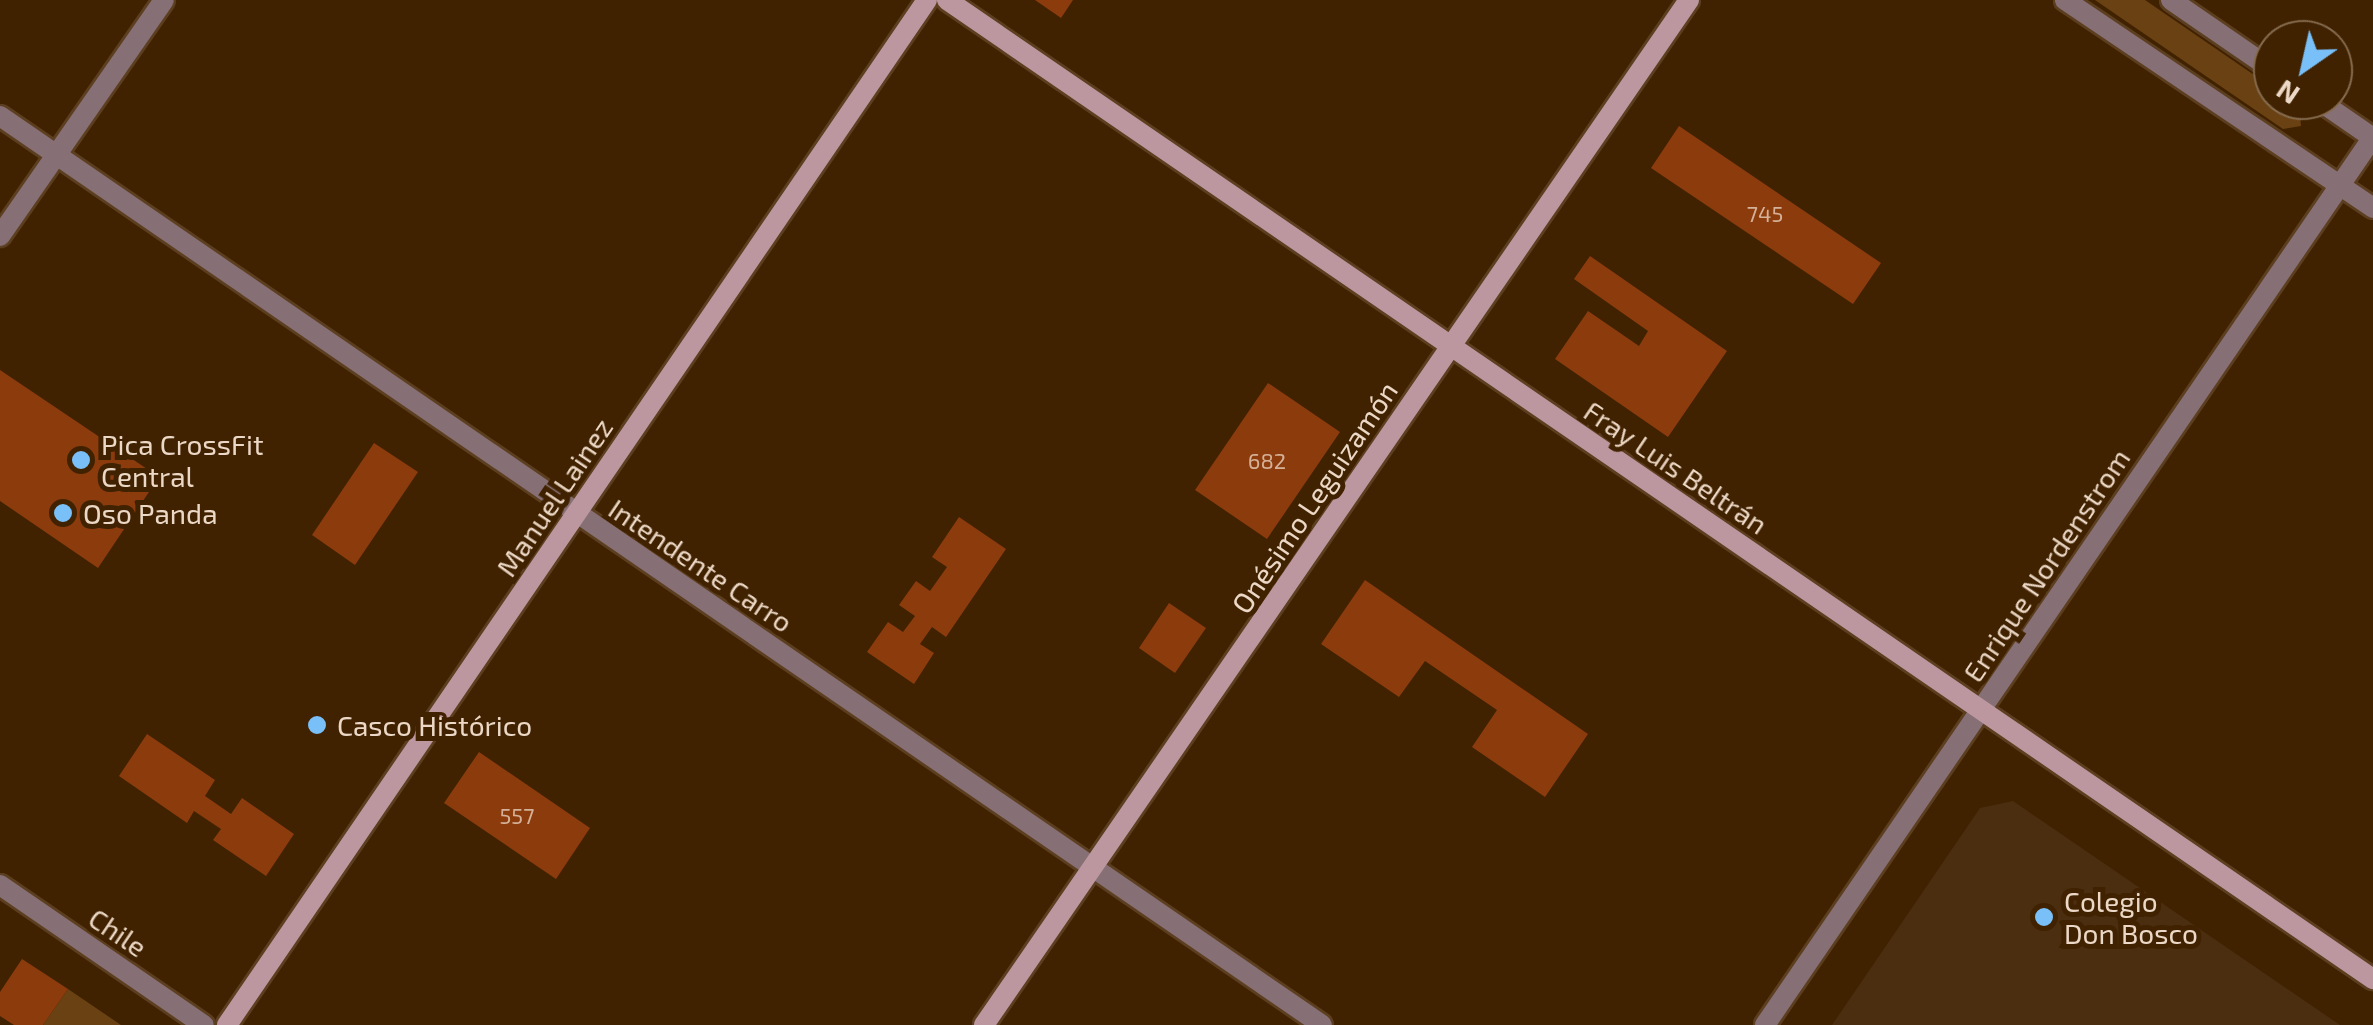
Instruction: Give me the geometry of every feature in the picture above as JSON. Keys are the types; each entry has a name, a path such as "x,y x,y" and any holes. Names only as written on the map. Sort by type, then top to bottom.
{"street":[{"path":"0,236 164,0"},
{"name":"Manuel Lainez","path":"227,1025 927,0"},
{"name":"Fray Luis Beltrán","path":"946,0 2373,979"},
{"name":"Onésimo Leguizamón","path":"984,1025 1688,0"},
{"path":"2065,0 2373,208"},
{"path":"2171,0 2253,56"},
{"name":"Intendente Carro","path":"0,116 1322,1025"},
{"path":"2348,120 2373,137"},
{"name":"Enrique Nordenstrom","path":"1766,1025 2373,137"},
{"name":"Chile","path":"0,885 204,1025"}],"shaded area":[{"path":"2095,0 2145,0 2253,74 2253,108"},
{"path":"2270,120 2300,120 2301,126 2283,129"},
{"name":"Colegio Don Bosco","path":"2013,801 2340,1025 1832,1025 1980,808"},
{"path":"68,989 121,1025 43,1025"}],"building":[{"path":"1035,0 1073,0 1061,18"},
{"path":"1679,126 1881,263 1853,304 1651,168"},
{"path":"1590,256 1727,351 1668,437 1555,359 1588,311 1639,346 1648,331 1574,279"},
{"path":"0,370 159,477 98,568 0,501"},
{"path":"1268,383 1340,432 1267,539 1195,490"},
{"path":"374,443 418,472 355,565 312,535"},
{"path":"959,517 1006,549 946,637 932,627 920,644 934,653 914,684 867,652 888,622 903,632 915,616 899,605 916,581 930,591 947,567 932,557"},
{"path":"1365,580 1588,734 1545,797 1472,747 1497,710 1425,661 1399,697 1321,644"},
{"path":"1169,603 1206,628 1175,673 1139,648"},
{"path":"147,734 215,780 205,796 231,814 242,798 294,834 266,876 213,840 221,829 194,811 187,823 119,776"},
{"path":"479,752 590,828 556,879 444,803"},
{"path":"22,959 68,989 43,1025 14,1025 0,1016 0,992"}],"place":[{"name":"Pica CrossFit Central","path":"81,460"},
{"name":"Oso Panda","path":"63,513"},
{"name":"Casco Histórico","path":"317,725"},
{"name":"Colegio Don Bosco","path":"2044,917"}]}
